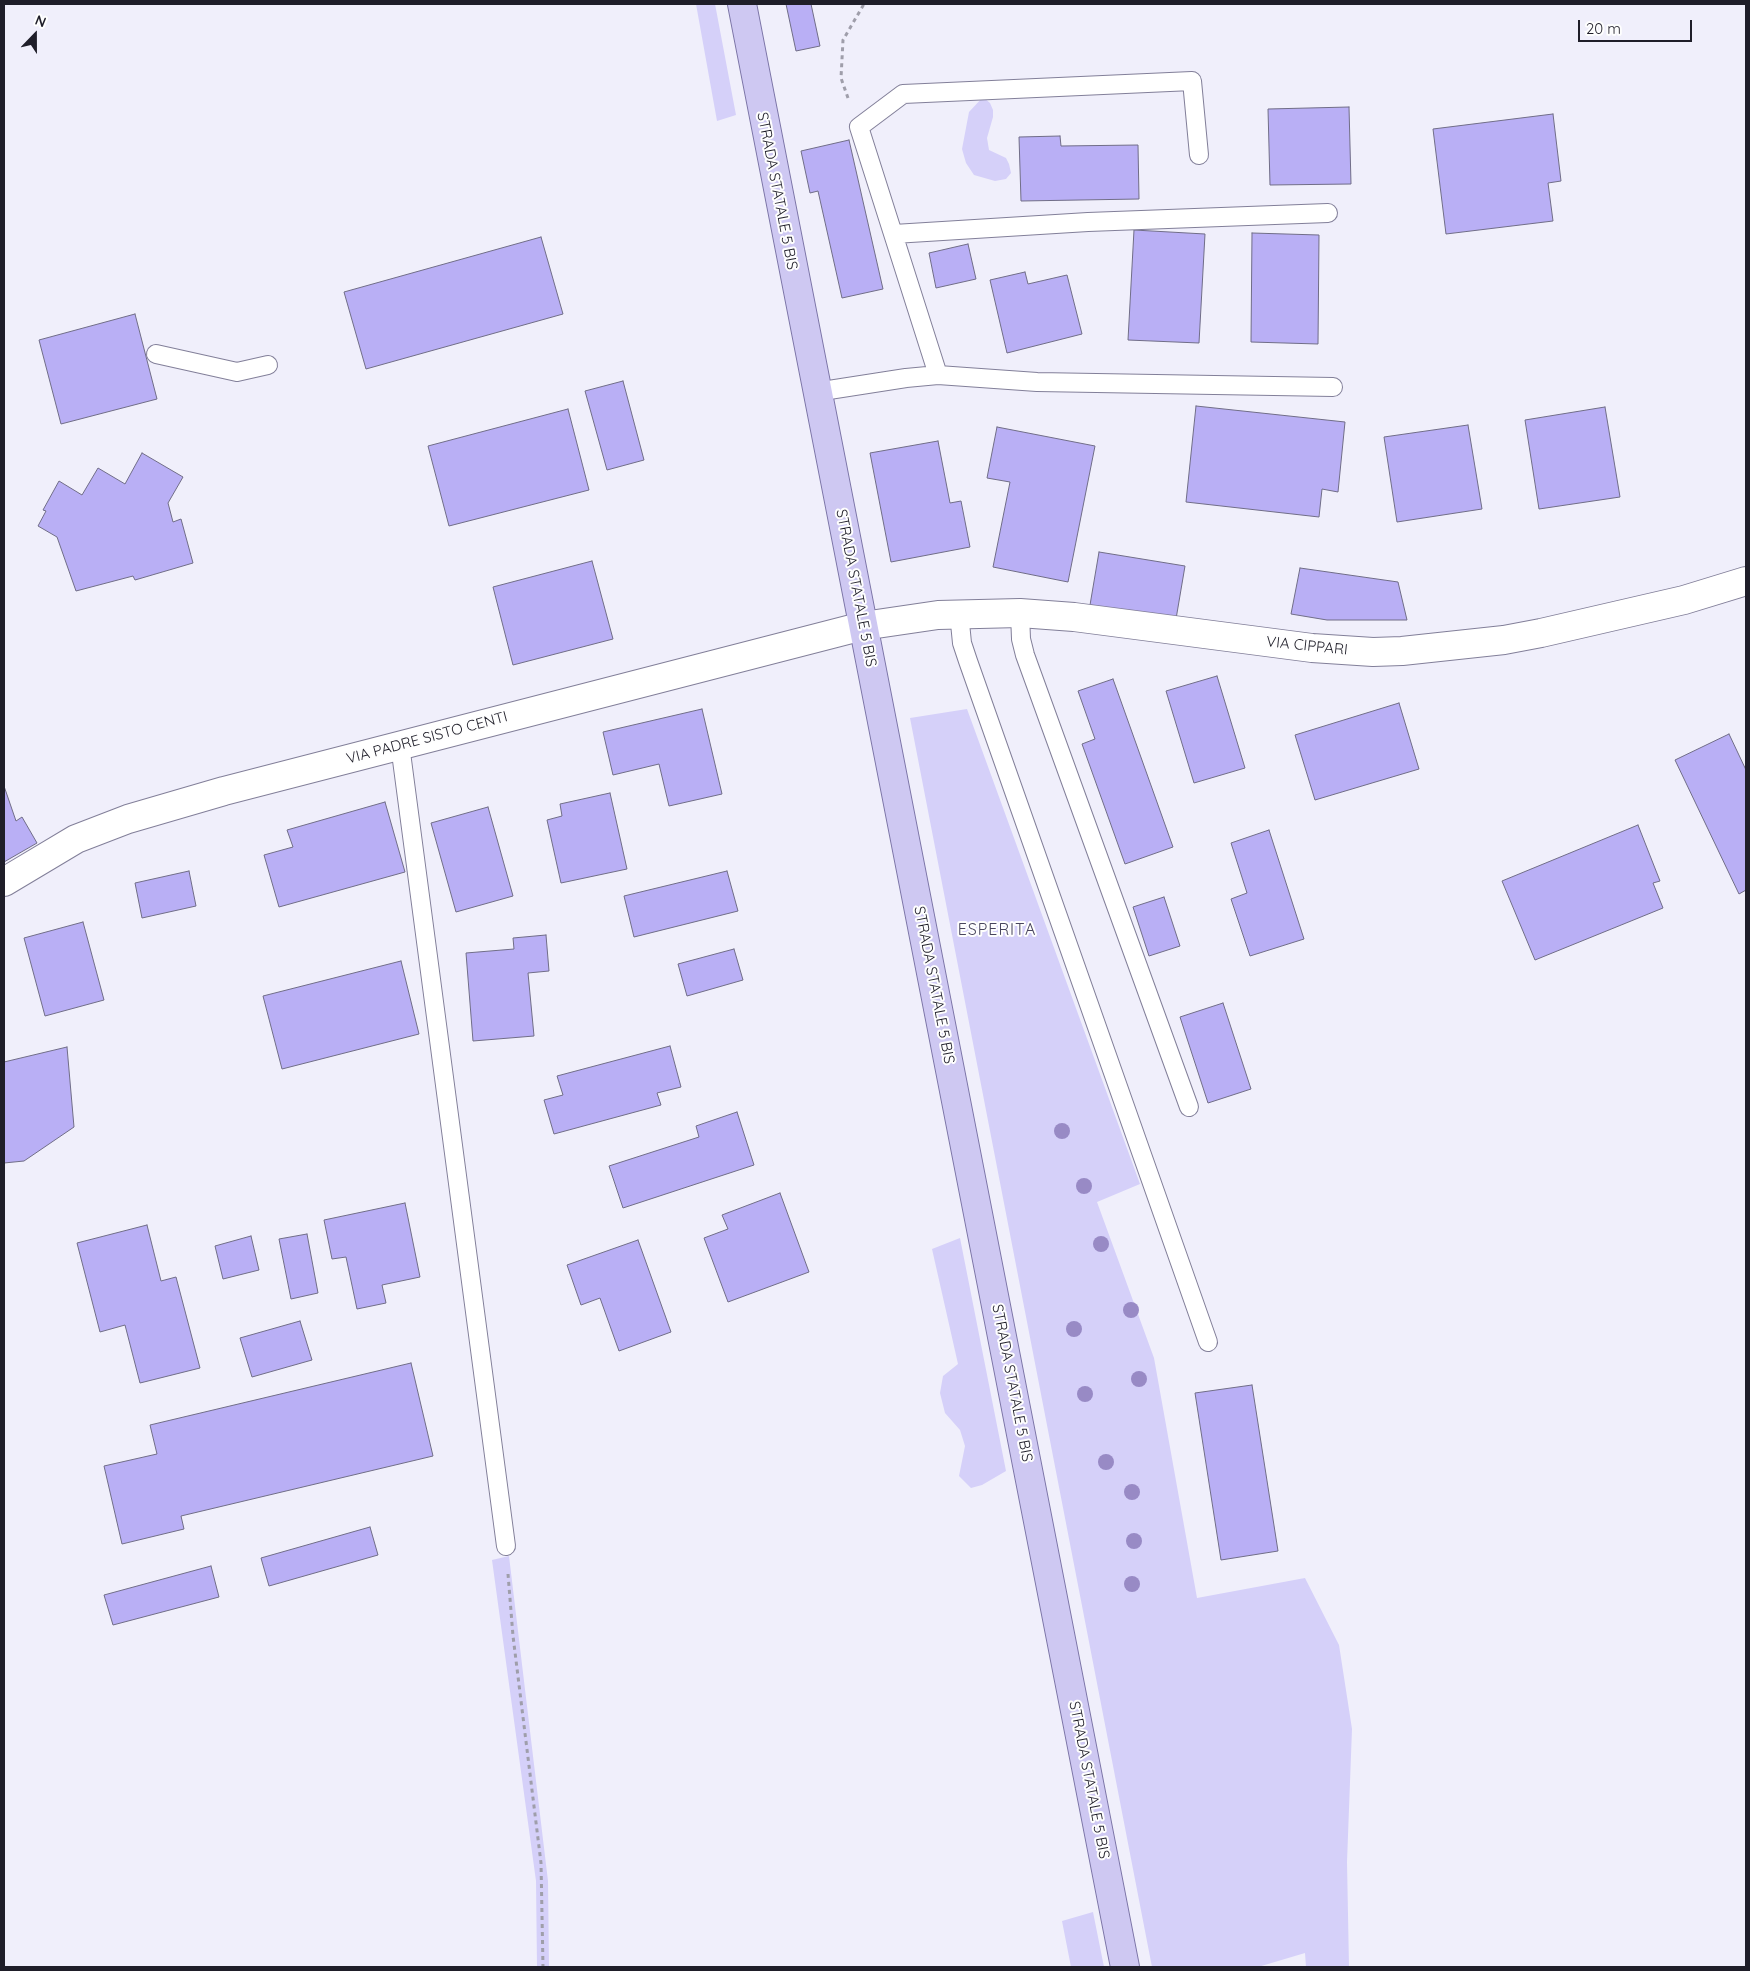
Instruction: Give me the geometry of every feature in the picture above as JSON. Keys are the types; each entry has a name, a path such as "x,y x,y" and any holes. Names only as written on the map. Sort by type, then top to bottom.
{"main road":[{"name":"STRADA STATALE 5 BIS","path":"742,4 816,392 1125,1967"}],"street":[{"name":"VIA CIPPARI","path":"863,626 959,613 1020,613 1074,617 1312,648 1402,651 1541,634 1689,599 1746,582"},
{"name":"VIA PADRE SISTO CENTI","path":"4,882 76,839 109,826 224,791 863,626"}],"lane":[{"path":"938,376 894,234 858,127 903,94 1192,81 1199,155"},
{"path":"894,234 1088,222 1328,212"},
{"path":"156,354 237,372 268,365"},
{"path":"816,392 906,378 938,376 1037,382 1334,387"},
{"path":"959,613 960,629 968,661 1208,1342"},
{"path":"1020,613 1021,639 1025,655 1189,1107"},
{"path":"400,745 506,1546"}],"path":[{"path":"858,127 841,78 843,40 864,4"},
{"path":"506,1546 513,1636 541,1862 543,1967"}],"shaded area":[{"path":"696,4 715,4 736,115 717,121"},
{"path":"983,97 990,103 993,110 987,138 989,150 1006,158 1011,173 1006,179 995,181 974,175 966,163 962,149 969,112"},
{"path":"967,709 1140,1184 1097,1202 1154,1358 1197,1598 1305,1578 1339,1645 1352,1729 1347,1862 1349,1967 1306,1967 1305,1953 1258,1967 1152,1967 910,718"},
{"path":"960,1238 1006,1471 982,1485 971,1488 959,1476 965,1446 960,1430 945,1413 940,1393 943,1376 958,1364 932,1249"},
{"path":"509,1556 548,1881 549,1967 537,1967 536,1881 492,1560"},
{"path":"1093,1912 1104,1967 1071,1967 1062,1921"}],"building":[{"path":"786,4 811,4 820,46 796,51"},
{"path":"1349,107 1351,184 1270,185 1268,109"},
{"path":"1553,114 1561,181 1548,183 1553,221 1446,234 1433,129"},
{"path":"1060,136 1061,146 1138,145 1139,199 1021,201 1019,137"},
{"path":"849,140 883,289 842,298 818,191 810,193 801,151"},
{"path":"1134,230 1205,234 1199,343 1128,340"},
{"path":"1252,233 1319,235 1318,344 1251,342"},
{"path":"541,237 563,314 366,369 344,292"},
{"path":"968,244 976,279 936,288 929,253"},
{"path":"1025,272 1028,284 1067,275 1082,334 1007,353 990,280"},
{"path":"135,314 157,399 61,424 39,340"},
{"path":"623,381 644,460 607,470 585,391"},
{"path":"1196,406 1345,422 1338,492 1322,489 1319,517 1186,502"},
{"path":"1605,407 1620,497 1539,509 1525,420"},
{"path":"568,409 589,490 449,526 428,446"},
{"path":"1468,425 1482,509 1397,522 1384,437"},
{"path":"997,427 1095,446 1068,582 993,567 1010,482 987,478"},
{"path":"938,441 950,503 961,501 970,547 891,562 870,453"},
{"path":"142,453 183,477 168,503 173,522 181,519 193,563 135,580 133,576 76,591 57,537 38,526 46,511 43,510 59,481 82,495 98,468 125,484"},
{"path":"1099,552 1185,566 1176,619 1090,605"},
{"path":"592,561 613,639 513,665 493,587"},
{"path":"1300,568 1398,582 1407,620 1327,620 1291,614"},
{"path":"1217,676 1245,768 1194,783 1166,691"},
{"path":"1113,679 1173,847 1125,864 1082,744 1095,739 1078,691"},
{"path":"1399,703 1419,769 1315,800 1295,735"},
{"path":"702,709 722,794 669,806 659,764 613,775 603,732"},
{"path":"1729,734 1746,770 1746,890 1739,894 1675,760"},
{"path":"4,786 16,821 22,817 37,843 4,862"},
{"path":"610,793 627,869 561,883 547,820 562,816 560,804"},
{"path":"385,802 405,872 279,907 264,855 293,847 287,830"},
{"path":"488,807 513,896 456,912 431,823"},
{"path":"1638,825 1660,881 1653,883 1663,908 1535,960 1502,881"},
{"path":"1269,830 1304,939 1250,956 1231,899 1247,893 1231,843"},
{"path":"189,871 196,906 142,918 135,883"},
{"path":"727,871 738,911 634,937 624,896"},
{"path":"1164,897 1180,946 1149,956 1133,907"},
{"path":"83,922 104,1000 45,1016 24,938"},
{"path":"546,935 549,971 528,973 534,1036 473,1041 466,953 514,949 513,938"},
{"path":"734,949 743,980 687,996 678,964"},
{"path":"401,961 419,1034 282,1069 263,996"},
{"path":"1223,1003 1251,1089 1208,1103 1180,1017"},
{"path":"670,1046 681,1087 657,1093 661,1105 554,1134 544,1100 563,1095 557,1076"},
{"path":"67,1047 74,1127 24,1161 4,1163 4,1062"},
{"path":"737,1112 754,1165 623,1208 609,1166 699,1137 696,1126"},
{"path":"780,1193 809,1272 728,1302 704,1238 728,1229 722,1215"},
{"path":"405,1203 420,1277 382,1285 386,1303 357,1309 346,1257 332,1259 324,1220"},
{"path":"147,1225 161,1281 176,1277 200,1368 140,1383 125,1325 100,1332 77,1243"},
{"path":"307,1234 318,1293 291,1299 279,1239"},
{"path":"251,1236 259,1270 223,1279 215,1246"},
{"path":"638,1240 671,1332 619,1351 600,1298 581,1305 567,1265"},
{"path":"300,1321 312,1360 252,1377 240,1338"},
{"path":"411,1363 433,1456 181,1516 184,1529 122,1544 104,1466 157,1454 150,1425"},
{"path":"1252,1385 1278,1551 1221,1560 1195,1393"},
{"path":"370,1527 378,1555 269,1586 261,1558"},
{"path":"211,1566 219,1597 113,1625 104,1595"}],"district":[{"name":"ESPERITA","path":"997,930"}]}
